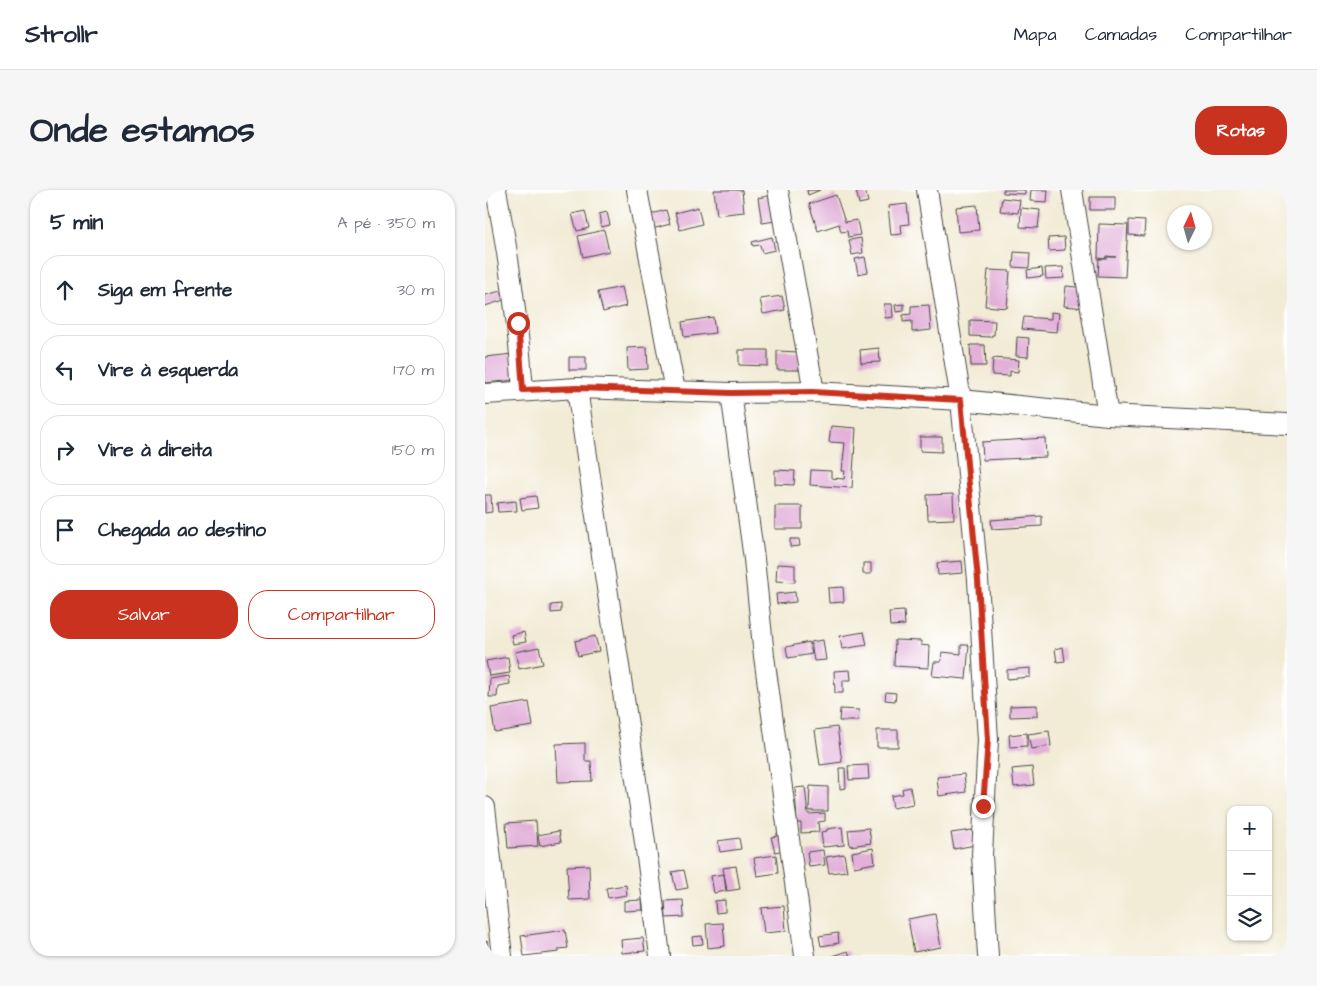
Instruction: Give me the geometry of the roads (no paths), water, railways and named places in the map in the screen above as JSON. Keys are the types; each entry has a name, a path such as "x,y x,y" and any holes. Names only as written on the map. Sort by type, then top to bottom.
{"street":[{"path":"496,190 509,255 518,323 523,390"},
{"path":"637,190 675,391"},
{"path":"777,190 813,392"},
{"path":"927,190 961,400 978,580 988,740 982,855 988,956"},
{"path":"1073,190 1108,414"},
{"path":"577,388 601,557 626,700 659,956"},
{"path":"485,394 523,390 577,388 731,393 813,392 961,400 1108,414 1287,424"},
{"path":"731,393 754,559 765,666 805,956"},
{"path":"485,807 502,956"}]}
